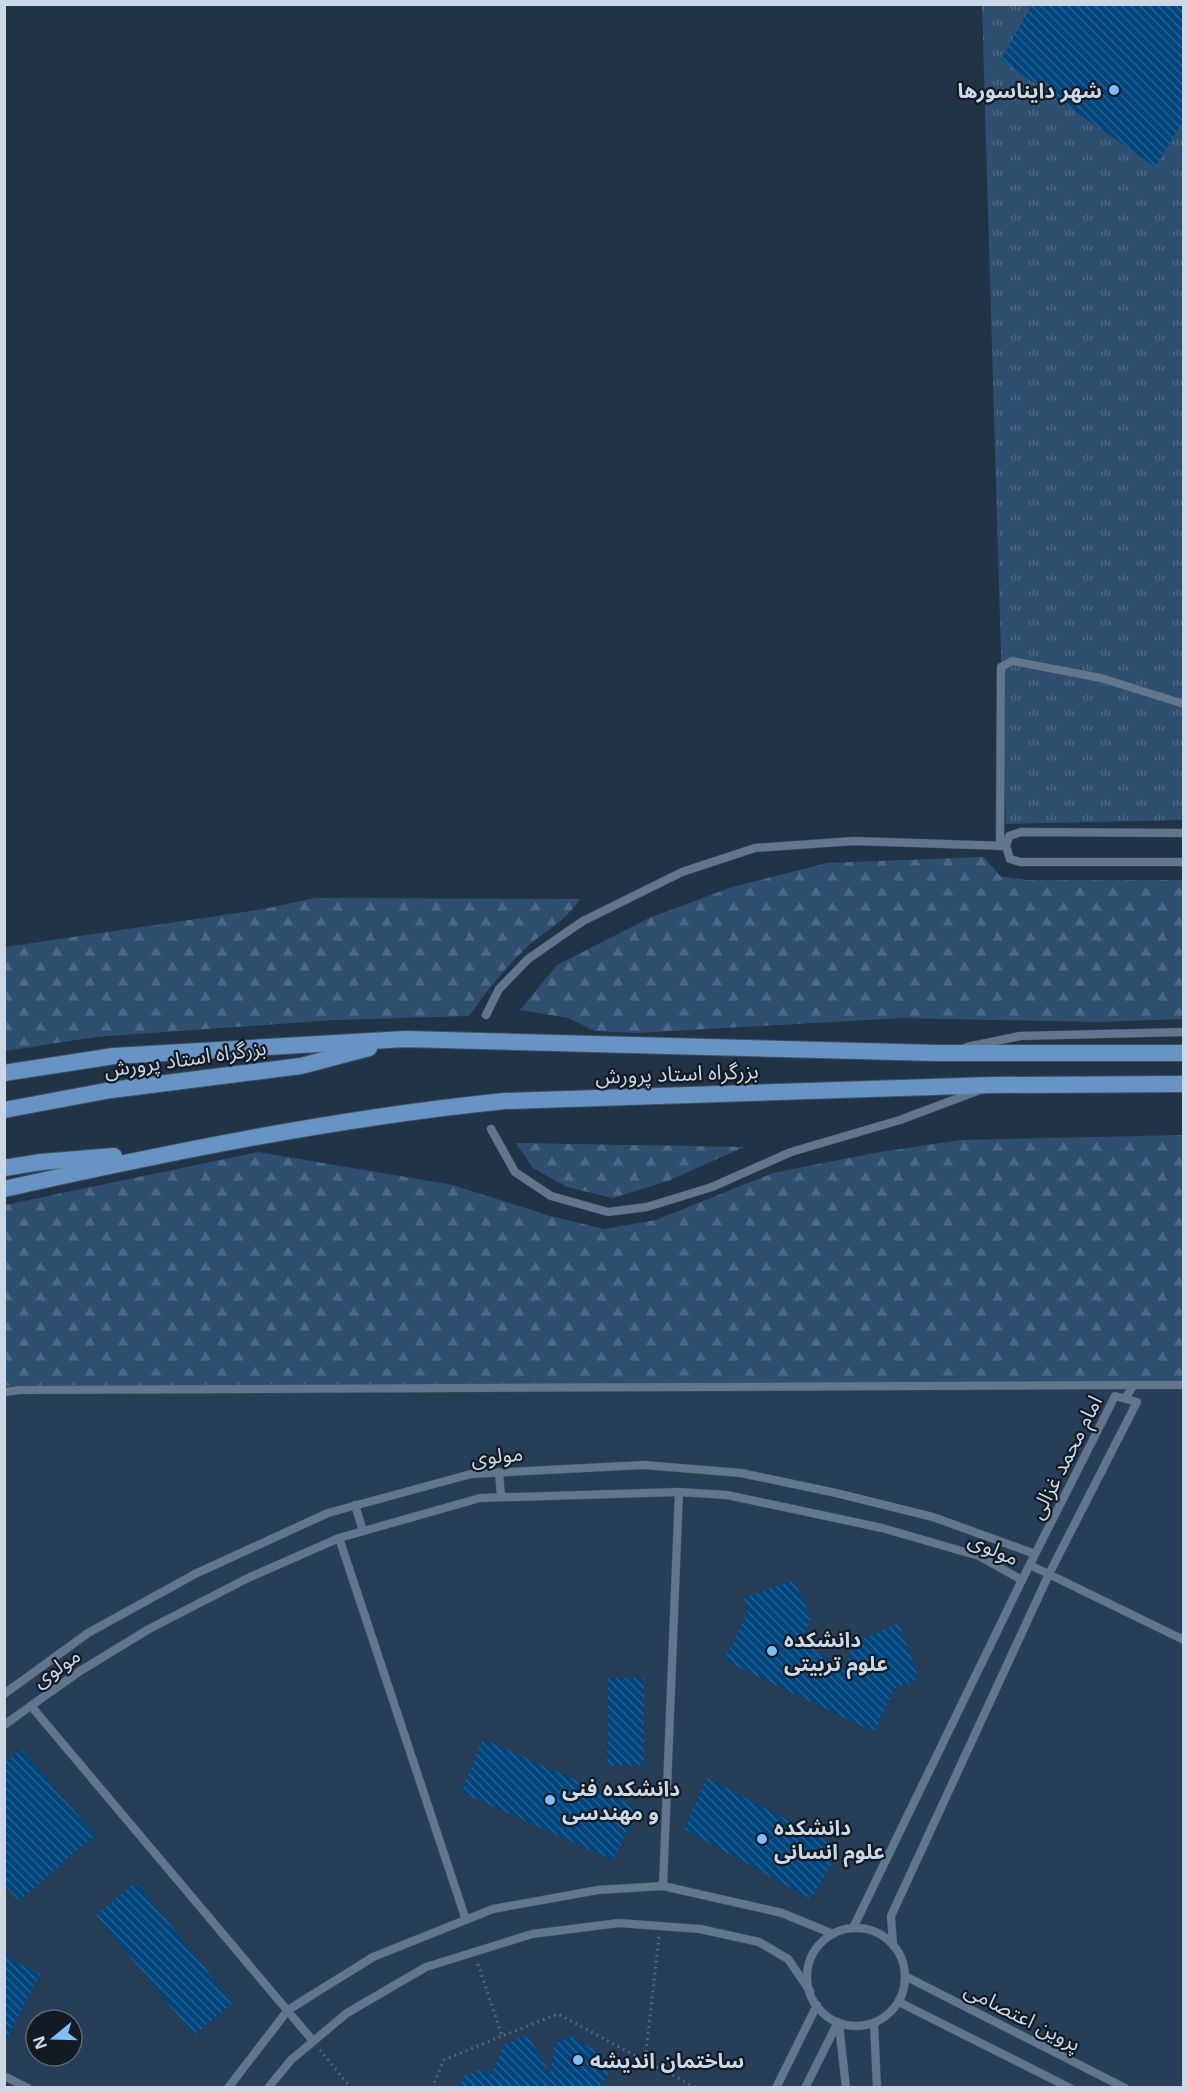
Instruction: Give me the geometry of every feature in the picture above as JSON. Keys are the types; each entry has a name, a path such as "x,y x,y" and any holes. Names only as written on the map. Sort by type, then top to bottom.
{"highway":[{"name":"بزرگراه استاد پرورش","path":"4,1110 111,1090 301,1066 405,1039"},
{"name":"بزرگراه استاد پرورش","path":"4,1073 114,1056 405,1039 937,1053 1184,1053"},
{"name":"بزرگراه استاد پرورش","path":"4,1189 176,1151 453,1107 505,1101 993,1085 1184,1084"},
{"name":"بزرگراه استاد پرورش","path":"4,1168 41,1162 176,1151"}],"lane":[{"path":"1184,704 1101,678 1012,661 1001,667 1003,846 1010,859 1020,862 1184,862"},
{"path":"1003,846 1009,836 1021,832 1184,833"},
{"path":"486,1015 499,989 528,959 583,921 682,872 755,848 854,841 1003,846"},
{"path":"937,1053 1020,1036 1184,1032"},
{"path":"491,1129 515,1172 551,1196 608,1212 646,1207 712,1187 791,1152 900,1120 993,1085"},
{"path":"1125,1398 1134,1385"},
{"path":"4,1392 20,1390 1184,1385"},
{"name":"امام محمد غزالی","path":"853,1928 1029,1565 1115,1396 1137,1402 1049,1574 891,1916 893,1945"},
{"name":"مولوی","path":"4,1694 88,1633 195,1574 328,1513 471,1474 644,1465 741,1473 933,1517 1035,1554"},
{"path":"499,1472 501,1497"},
{"path":"663,1886 679,1492"},
{"name":"مولوی","path":"4,1725 80,1671 149,1629 248,1578 339,1538 480,1498 679,1492 727,1495 882,1528 979,1556 1022,1580"},
{"path":"355,1505 363,1531"},
{"path":"339,1538 466,1920"},
{"path":"1029,1565 1184,1640"},
{"path":"31,1706 313,2041"},
{"path":"228,2088 288,2010 373,1957 493,1909 598,1890 663,1886 782,1913 833,1934"},
{"path":"268,2088 291,2060 347,2013 426,1967 532,1934 619,1923 700,1929 759,1942 789,1959 817,2006 828,2017 838,2022 858,2026 874,2023 884,2018 899,2002 905,1976 904,1965 893,1945 870,1930 853,1928 833,1934 818,1947 810,1961 807,1976 810,1991"},
{"name":"پروین اعتصامی","path":"905,1976 1125,2088"},
{"name":"پروین اعتصامی","path":"899,2002 1070,2088"},
{"path":"776,2088 817,2006"},
{"path":"805,2088 838,2022"},
{"path":"838,2022 846,2088"},
{"path":"874,2023 877,2088"},
{"path":"4,2076 28,2088"}],"path":[{"path":"645,2061 660,1926"},
{"path":"475,1952 502,2036"},
{"path":"432,2088 444,2060 558,2013 697,2088"},
{"path":"313,2041 351,2088"}],"shaded area":[{"path":"1183,1381 1183,2087 5,2088 5,1386"}],"green space":[{"path":"982,5 1183,5 1183,820 1006,824"},
{"path":"984,857 1000,876 1027,880 1183,880 1183,1019 1097,1022 902,1018 638,1033 595,1031 568,1018 520,1010 557,965 649,918 732,887 827,863"},
{"path":"315,898 580,899 568,914 510,964 469,1016 334,1020 95,1037 5,1051 5,947 264,909"},
{"path":"1183,1135 1183,1381 5,1386 5,1205 258,1152 453,1185 550,1216 604,1229 656,1220 773,1173 874,1153 960,1140"},
{"path":"516,1143 744,1147 668,1181 613,1198 567,1187 533,1168"}],"building":[{"name":"شهر دایناسورها","path":"1032,4 1184,4 1184,120 1155,167 1001,60"},
{"name":"دانشکده علوم تربیتی","path":"794,1580 811,1619 800,1641 845,1669 853,1643 899,1623 919,1679 895,1688 874,1732 724,1660 748,1612 744,1598"},
{"path":"608,1678 644,1678 644,1765 607,1765"},
{"name":"دانشکده فنی و مهندسی","path":"483,1739 639,1808 613,1860 461,1792"},
{"path":"21,1749 95,1835 19,1901 4,1885 4,1763"},
{"name":"دانشکده علوم انسانی","path":"707,1778 841,1848 811,1899 684,1829"},
{"path":"136,1882 233,2003 194,2035 96,1915"},
{"path":"4,1956 40,1974 4,2044"},
{"name":"ساختمان اندیشه","path":"528,2035 550,2074 555,2043 572,2036 602,2055 610,2071 599,2088 459,2088 464,2076 482,2069 491,2075 505,2044"}],"place":[{"name":"شهر دایناسورها","path":"1114,90"},
{"name":"دانشکده علوم تربیتی","path":"772,1651"},
{"name":"دانشکده فنی و مهندسی","path":"550,1800"},
{"name":"دانشکده علوم انسانی","path":"762,1839"},
{"name":"ساختمان اندیشه","path":"578,2060"}]}
